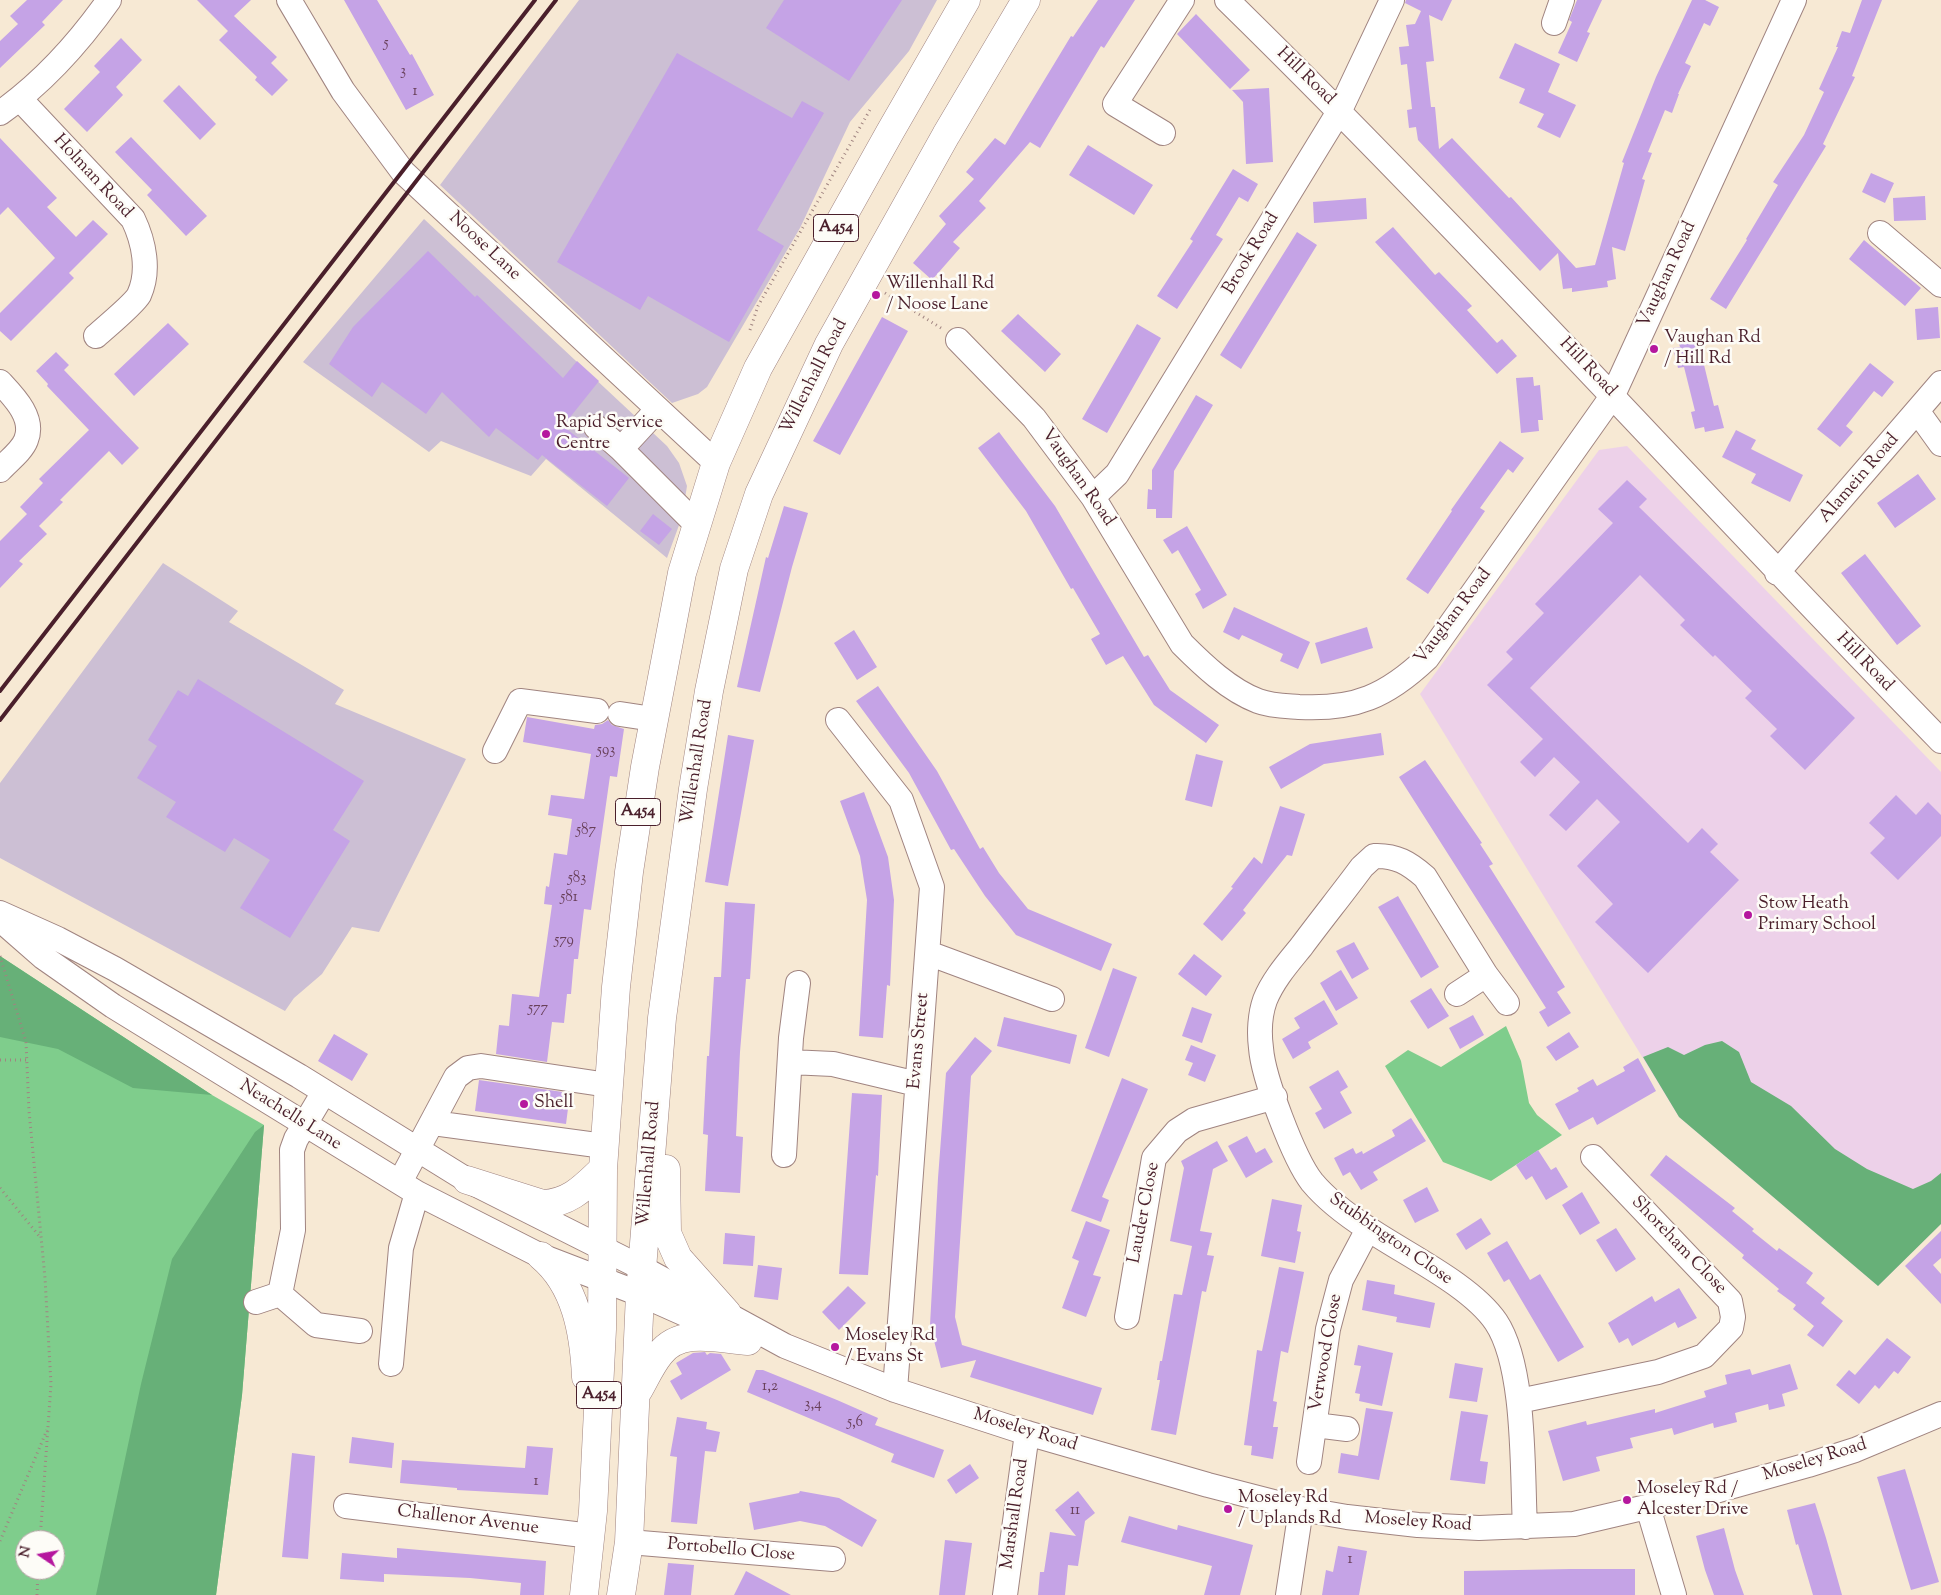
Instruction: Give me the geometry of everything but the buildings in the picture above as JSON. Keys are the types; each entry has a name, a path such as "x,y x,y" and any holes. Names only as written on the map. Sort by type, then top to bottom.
{"highway":[{"name":"A454","path":"584,1595 592,1524 602,1329 603,1158 616,987 629,872 653,719 682,574 716,462 758,368 966,0"},
{"name":"Willenhall Road","path":"621,1595 629,1542 641,1281 662,1018 693,789 709,691 734,569 759,494 829,344 946,134 1026,0"},
{"path":"662,1018 670,1067 666,1184 667,1232 678,1258 727,1313"},
{"path":"466,1180 543,1204 555,1203 577,1194 603,1158"},
{"path":"541,1256 554,1267 566,1284 579,1322 585,1354 592,1524"},
{"path":"635,1397 660,1353 674,1340 687,1336 748,1342"}],"street":[{"path":"0,113 40,83 75,45 109,0"},
{"name":"Noose Lane","path":"289,0 343,91 403,172 716,462"},
{"path":"1163,133 1115,104 1182,0"},
{"name":"Hill Road","path":"1227,0 1340,110 1613,395 1777,573 1941,741"},
{"name":"Brook Road","path":"1093,496 1117,474 1340,110 1392,0"},
{"path":"1554,23 1562,0"},
{"name":"Vaughan Road","path":"958,340 1034,418 1093,496 1182,644 1198,661 1238,690 1259,701 1282,706 1318,708 1349,706 1374,696 1404,680 1427,658 1613,395 1794,0"},
{"name":"Holman Road","path":"20,99 133,219 140,233 146,263 138,296 96,336"},
{"path":"1880,233 1941,285"},
{"path":"0,382 18,401 28,426 26,441 0,470"},
{"name":"Alamein Road","path":"1777,573 1918,412 1941,383"},
{"path":"621,449 658,409"},
{"path":"1918,412 1941,444"},
{"path":"596,427 621,449 697,525"},
{"path":"495,751 520,701 653,719"},
{"name":"Evans Street","path":"838,720 902,800 932,887 916,1084 895,1390"},
{"name":"Stubbington Close","path":"1506,1003 1486,975 1425,877 1411,865 1393,856 1374,856 1362,867 1277,978 1266,1000 1262,1015 1261,1048 1293,1151 1311,1180 1329,1200 1368,1229 1471,1295 1496,1322 1505,1338 1519,1401 1525,1527"},
{"name":"Neachells Lane","path":"0,913 58,939 115,969 324,1092 466,1180 603,1250"},
{"name":"Neachells Lane","path":"0,919 42,957 98,996 408,1187 541,1256 601,1279"},
{"path":"928,953 1052,999"},
{"path":"98,996 115,969"},
{"path":"1457,994 1486,975"},
{"path":"784,1155 790,1062 798,983"},
{"path":"790,1062 833,1064 916,1084"},
{"path":"391,1364 408,1187 418,1149 456,1077 468,1068 481,1066 608,1085"},
{"path":"288,1301 293,1230 292,1150 304,1124 324,1092"},
{"name":"Lauder Close","path":"1127,1317 1154,1158 1177,1131 1194,1120 1275,1097"},
{"path":"433,1123 603,1158"},
{"name":"Shoreham Close","path":"1519,1401 1658,1372 1704,1356 1731,1328 1733,1317 1730,1301 1594,1157"},
{"name":"Verwood Close","path":"1309,1462 1328,1329 1341,1280 1368,1229"},
{"name":"Moseley Road","path":"603,1250 641,1281 748,1342 785,1346"},
{"name":"Moseley Road","path":"601,1279 641,1281 727,1313 785,1346 895,1390 1027,1432 1208,1485 1301,1509 1347,1517 1418,1525 1525,1527 1574,1524 1648,1507 1808,1465 1856,1450 1941,1414"},
{"path":"256,1302 288,1301 316,1324 360,1330"},
{"name":"Verwood Close","path":"1315,1425 1346,1429"},
{"name":"Marshall Road","path":"1005,1595 1027,1432"},
{"name":"Challenor Avenue","path":"346,1506 592,1524"},
{"path":"1648,1507 1674,1595"},
{"path":"1288,1595 1301,1509"},
{"name":"Portobello Close","path":"629,1542 833,1560"}],"path":[{"path":"809,218 871,108"},
{"path":"0,956 26,1042 28,1111 41,1237 51,1384 41,1530"},
{"path":"0,1060 27,1060"},
{"path":"0,1188 41,1237"},
{"path":"0,1541 48,1427"},
{"path":"37,1595 38,1580"}],"shaded area":[{"path":"579,0 937,0 909,51 850,122 800,228 707,387 698,394 672,403 440,185"},
{"path":"424,219 667,446 679,463 687,486 682,517 667,558 546,459 531,476 441,441 429,452 303,362"},
{"name":"Stow Heath Primary School","path":"1627,446 1941,772 1941,1224 1878,1286 1679,1117 1420,694 1599,450"},
{"path":"163,563 238,611 229,622 344,690 335,704 466,759 379,932 352,927 322,974 294,998 285,1011 0,858 0,783"}],"green space":[{"path":"0,956 212,1095 264,1125 242,1395 216,1595 0,1595"},
{"path":"0,956 212,1095 133,1088 58,1049 0,1037"},
{"path":"1506,1026 1521,1061 1529,1103 1537,1115 1562,1135 1491,1181 1443,1162 1385,1066 1408,1050 1441,1067"},
{"path":"1722,1041 1739,1052 1751,1082 1791,1106 1835,1149 1867,1169 1913,1189 1931,1181 1941,1173 1941,1224 1878,1286 1679,1117 1643,1057 1668,1047 1684,1055 1705,1045"},
{"path":"264,1125 242,1395 216,1595 96,1595 141,1384 172,1259 255,1132"}],"railway":[{"path":"0,691 535,0"},
{"path":"0,720 556,0"}],"place":[{"name":"Willenhall Rd / Noose Lane","path":"876,295"},
{"name":"Vaughan Rd / Hill Rd","path":"1654,349"},
{"name":"Rapid Service Centre","path":"546,434"},
{"name":"Stow Heath Primary School","path":"1748,915"},
{"name":"Shell","path":"524,1104"},
{"name":"Moseley Rd / Evans St","path":"835,1347"},
{"name":"Moseley Rd / Alcester Drive","path":"1627,1500"},
{"name":"Moseley Rd / Uplands Rd","path":"1228,1509"}]}
